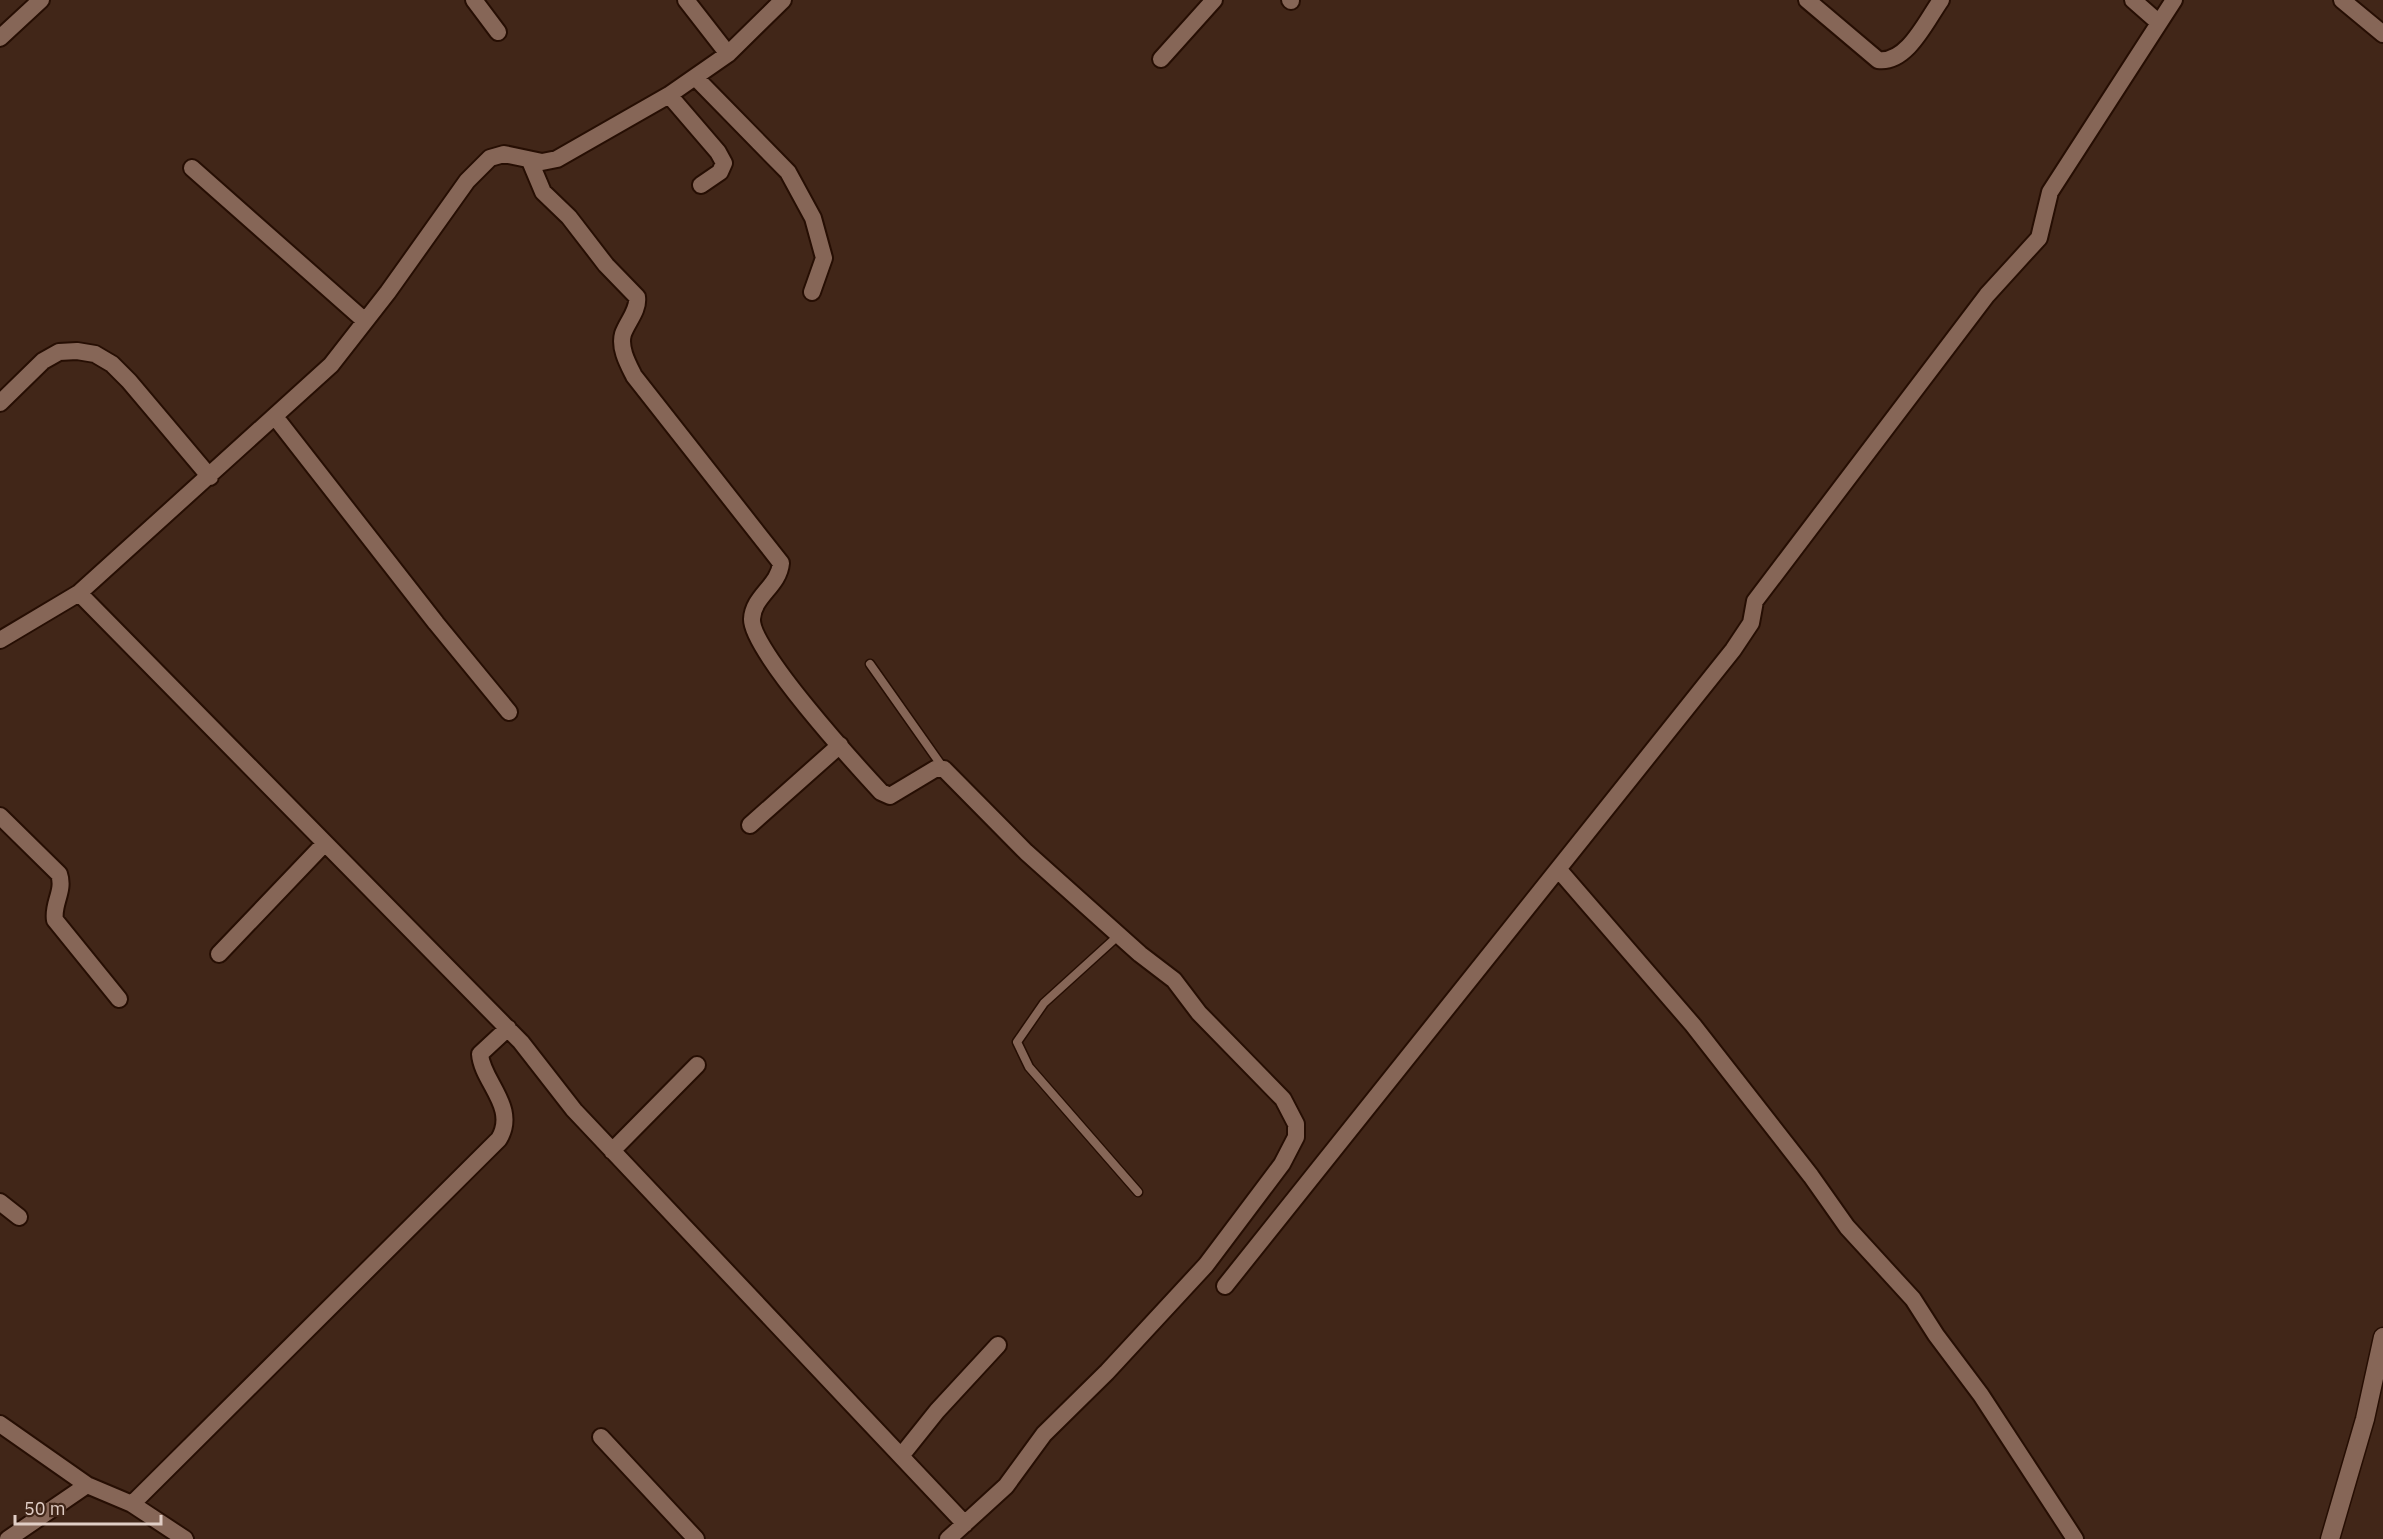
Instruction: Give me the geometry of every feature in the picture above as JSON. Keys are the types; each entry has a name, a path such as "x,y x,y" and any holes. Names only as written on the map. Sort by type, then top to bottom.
{"main road":[{"path":"2330,1539 2365,1419 2383,1337"}],"street":[{"path":"0,38 41,0"},
{"path":"474,0 498,32"},
{"path":"686,0 728,54"},
{"path":"0,640 79,593 276,418 331,365 467,181 490,158 504,154 530,161 556,159 669,94 728,54 783,0"},
{"path":"1161,59 1214,0"},
{"path":"1807,0 1878,60 1887,61 1897,56 1912,41 1941,0"},
{"path":"2133,0 2158,22"},
{"path":"1226,1286 1733,650 1751,623 1755,601 1987,295 2039,238 2050,192 2174,0"},
{"path":"2342,0 2375,20 2383,34"},
{"path":"695,77 788,172 813,218 824,258 812,292"},
{"path":"669,94 718,152 724,163 720,172 701,185"},
{"path":"530,161 543,192 569,217 606,265 631,288 637,297 638,302 623,335 623,346 634,376 781,563 778,577 756,604 752,630 769,660 881,792 890,796 935,769 944,769 1026,852 1119,935 1174,980 1198,1013 1283,1099 1296,1124 1296,1137 1282,1164 1206,1265 1100,1380 1044,1434 1006,1486 948,1539"},
{"path":"192,168 365,321"},
{"path":"0,403 43,361 59,352 95,354 112,364 129,381 210,477"},
{"path":"276,418 436,623 509,712"},
{"path":"79,593 508,1028 574,1110 965,1524"},
{"path":"750,825 840,745"},
{"path":"0,816 59,874 62,883 53,913 55,920 119,999"},
{"path":"219,954 325,843"},
{"path":"1559,870 1693,1025 1811,1176 1847,1227 1913,1299 1936,1335 1981,1395 2075,1539"},
{"path":"132,1504 499,1139 504,1123 502,1102 480,1054 508,1028"},
{"path":"612,1151 697,1065"},
{"path":"0,1202 19,1217"},
{"path":"901,1456 937,1411 998,1345"},
{"path":"0,1424 87,1485 132,1504 185,1539"},
{"path":"601,1437 696,1539"},
{"path":"8,1539 87,1485"}],"lane":[{"path":"870,664 944,769"},
{"path":"1119,935 1044,1003 1017,1042 1029,1067 1138,1192"}]}
